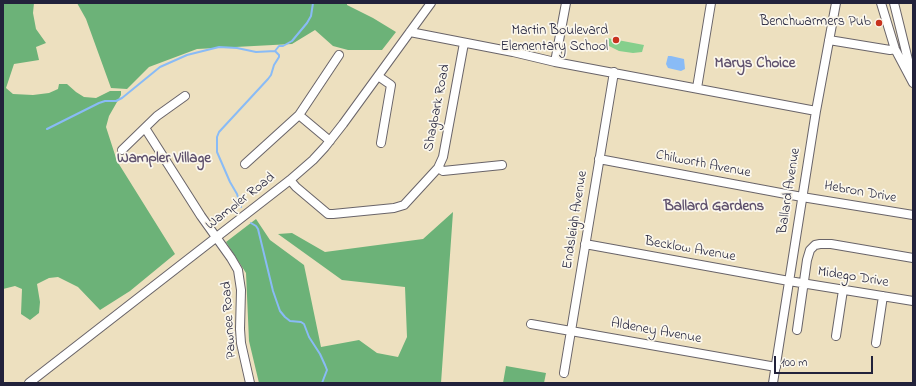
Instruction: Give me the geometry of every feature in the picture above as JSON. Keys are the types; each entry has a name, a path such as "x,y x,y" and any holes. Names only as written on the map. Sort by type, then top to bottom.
{"street":[{"name":"Wampler Road","path":"29,383 217,238 313,160 330,141 431,3"},
{"path":"555,62 566,3"},
{"path":"697,88 711,3"},
{"name":"Ballard Avenue","path":"773,383 816,111 836,3"},
{"path":"881,3 895,49 913,83"},
{"path":"894,3 906,47 913,83"},
{"path":"410,32 519,53 555,62 816,111"},
{"path":"829,40 890,50 895,49"},
{"name":"Shagbark Road","path":"290,180 324,211 334,214 400,207 404,205 438,168 443,157 464,43"},
{"path":"245,164 299,115 339,55"},
{"name":"Endsleigh Avenue","path":"564,373 614,72"},
{"path":"378,76 391,85 381,143"},
{"path":"122,150 157,116 186,96"},
{"path":"299,115 330,141"},
{"name":"Pawnee Road","path":"145,128 231,258 239,275 241,290 241,336 250,383"},
{"name":"Chilworth Avenue","path":"599,159 802,197"},
{"path":"438,168 443,171 502,165"},
{"name":"Hebron Drive","path":"802,197 913,216"},
{"name":"Becklow Avenue","path":"585,244 789,281"},
{"path":"797,330 807,260 810,250 815,245 831,244 913,258"},
{"name":"Midego Drive","path":"789,281 913,301"},
{"path":"836,336 843,290"},
{"path":"876,343 883,296"},
{"name":"Aldeney Avenue","path":"531,324 776,367"}],"green space":[{"path":"3,3 34,3 33,13 36,29 46,43 36,47 39,60 14,64 6,88 13,94 33,95 49,93 58,89 59,84 67,84 84,97 96,98 110,91 121,91 121,95 109,116 106,127 117,161 175,254 130,291 100,310 78,287 58,277 49,278 37,284 40,302 39,313 30,320 21,314 22,289 15,286 3,289"},
{"path":"77,3 347,3 347,5 396,32 382,50 348,50 333,46 315,30 292,44 197,49 149,67 127,89 111,88 86,19"},
{"path":"607,38 644,45 642,52 633,53 619,51 607,45"},
{"path":"453,212 441,383 259,383 249,341 246,273 226,242 256,219 270,240 304,265 321,347 359,340 377,353 398,357 407,337 405,287 342,280 278,234 292,233 325,252 423,239"},
{"path":"506,366 546,373 544,383 503,383"}],"water":[{"path":"668,56 684,59 685,69 681,71 668,68 666,64"}],"waterway":[{"path":"275,51 279,46 283,46 292,41 307,23 311,16 313,3"},
{"path":"47,129 99,103 105,101 116,101 122,98 160,67 187,55 219,47 237,48 256,52 275,51"},
{"path":"241,207 237,194 217,152 217,137 219,132 271,75 274,65 279,57 275,51"},
{"path":"251,223 258,229 273,291 280,311 290,321 301,322 304,324 309,337 325,365 327,370 322,383"}],"place":[{"name":"Benchwarmers Pub","path":"879,23"},
{"name":"Martin Boulevard Elementary School","path":"616,40"}],"district":[{"name":"Marys Choice","path":"755,65"},
{"name":"Wampler Village","path":"164,160"},
{"name":"Ballard Gardens","path":"714,208"}]}
